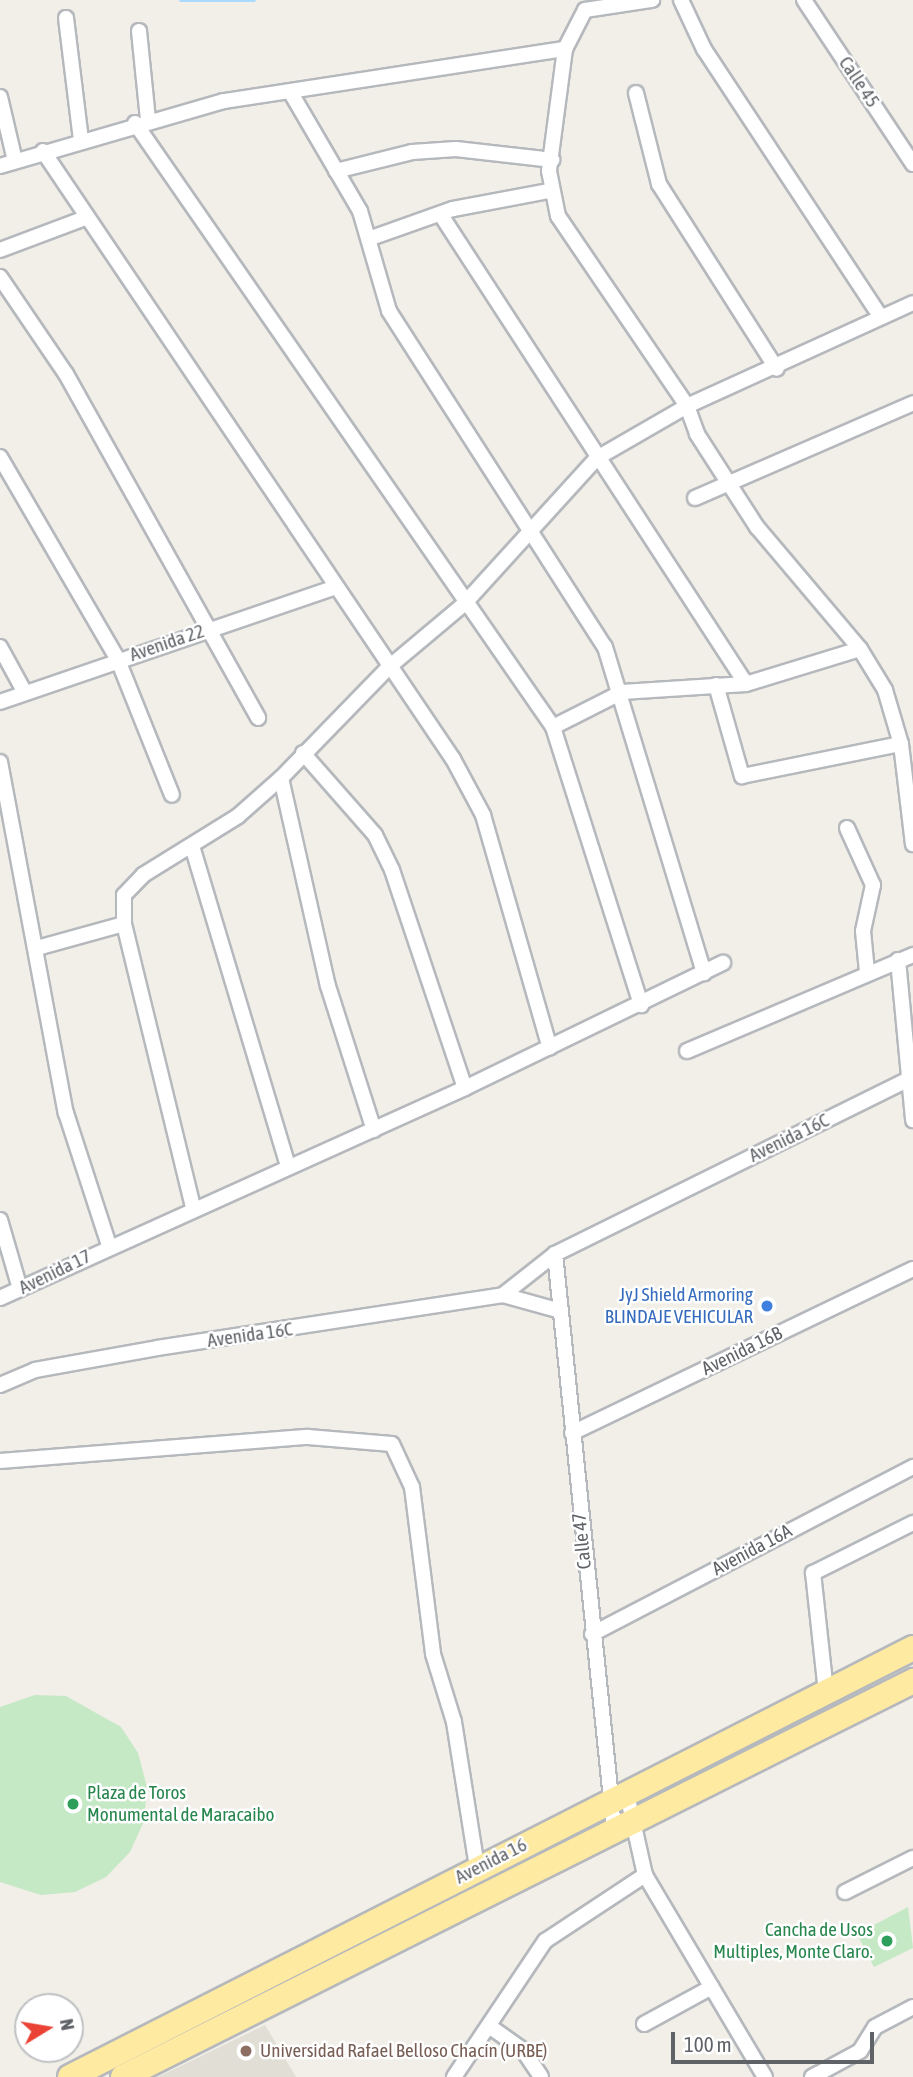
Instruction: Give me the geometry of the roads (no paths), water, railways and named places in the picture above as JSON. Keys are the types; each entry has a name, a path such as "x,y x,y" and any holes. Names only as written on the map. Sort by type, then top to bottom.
{"highway":[{"name":"Avenida 16","path":"70,2077 618,1795 913,1648"},
{"name":"Avenida 16","path":"123,2077 913,1681"}],"street":[{"path":"652,0 585,10 565,49 549,191 558,216 687,406 697,434 782,562 860,649 885,690 901,744 913,844"},
{"path":"681,0 704,49 880,316"},
{"name":"Calle 45","path":"804,0 913,164"},
{"path":"66,18 81,141"},
{"path":"139,31 142,121 464,604 553,727 641,1005"},
{"path":"0,166 142,121 291,93 565,49"},
{"path":"291,93 371,238 389,311 530,535 605,647 622,692 704,973"},
{"path":"636,93 659,184 777,369"},
{"path":"0,97 15,161"},
{"path":"336,171 412,152 456,149 552,160"},
{"path":"43,151 85,218 453,759 483,815 550,1048"},
{"path":"371,238 440,215 549,191"},
{"path":"440,215 746,684"},
{"path":"0,250 85,218"},
{"path":"0,277 66,374 258,718"},
{"path":"193,1207 124,924 124,895 143,875 192,846 281,778 303,752 389,667 464,604 530,535 597,458 687,406 777,369 880,316 913,303"},
{"path":"695,498 913,404"},
{"path":"0,457 118,660 172,795"},
{"name":"Avenida 22","path":"0,702 24,691 335,587"},
{"path":"0,647 24,691"},
{"path":"553,727 622,692 746,684 860,649"},
{"path":"716,685 742,776 901,744"},
{"path":"303,752 375,835 392,870 466,1088"},
{"path":"0,762 66,1113 109,1245"},
{"path":"281,778 328,986 374,1130"},
{"path":"847,828 873,885 863,931 867,972"},
{"path":"192,846 288,1166"},
{"path":"37,948 124,924"},
{"path":"898,960 913,947"},
{"path":"687,1051 867,972 913,955"},
{"path":"898,960 913,1120"},
{"name":"Avenida 17","path":"0,1298 193,1207 466,1088 723,963"},
{"name":"Avenida 16C","path":"0,1385 35,1370 157,1348 503,1295 555,1254 909,1079"},
{"path":"0,1220 2,1238 20,1289"},
{"name":"Calle 47","path":"555,1254 592,1634 624,1824"},
{"name":"Avenida 16B","path":"572,1433 913,1269"},
{"path":"503,1295 561,1311"},
{"path":"0,1461 308,1437 361,1437 391,1444 412,1487 433,1654 454,1721 477,1868"},
{"name":"Avenida 16A","path":"592,1634 913,1467"},
{"path":"826,1692 813,1573 913,1523"},
{"path":"618,1795 624,1824 645,1875 765,2077"},
{"path":"845,1892 913,1858"},
{"path":"454,2077 545,1941 645,1875"},
{"path":"644,2024 712,1987"},
{"path":"813,2077 860,2051 875,2027 913,2007"},
{"path":"489,2026 523,2050 541,2077"}],"waterway":[{"path":"181,0 254,0"}],"place":[{"name":"JyJ Shield Armoring BLINDAJE VEHICULAR","path":"767,1306"},
{"name":"Plaza de Toros Monumental de Maracaibo","path":"73,1804"},
{"name":"Cancha de Usos Multiples, Monte Claro.","path":"887,1941"},
{"name":"Universidad Rafael Belloso Chacín (URBE)","path":"246,2051"}]}
